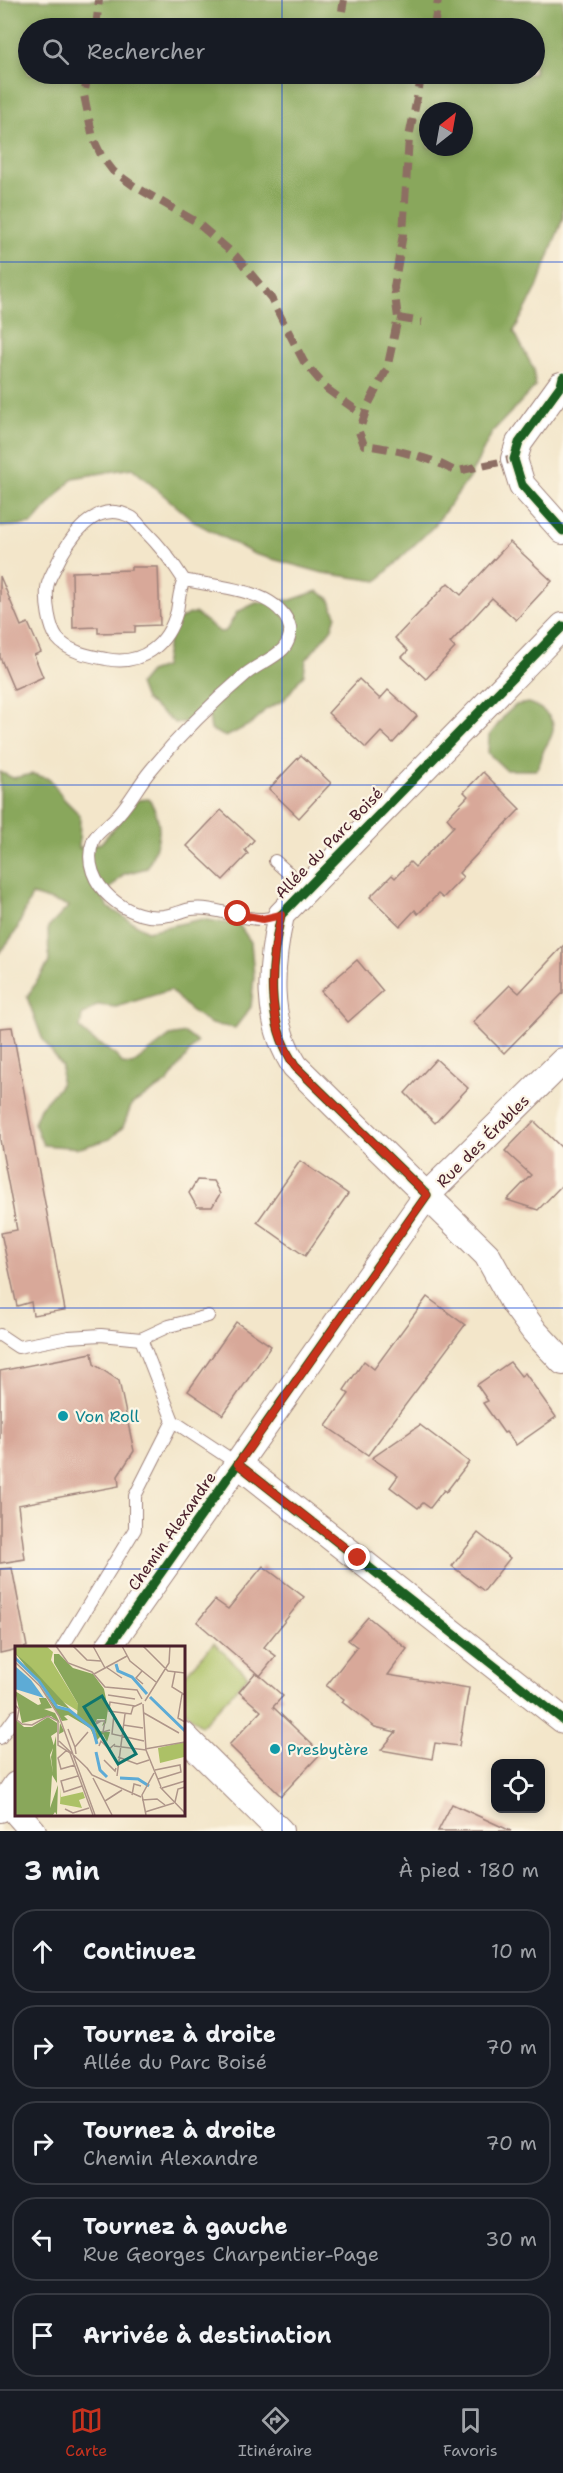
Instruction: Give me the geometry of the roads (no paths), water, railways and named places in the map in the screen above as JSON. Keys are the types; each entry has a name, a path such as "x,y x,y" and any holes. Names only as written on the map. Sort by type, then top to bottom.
{"street":[{"path":"562,384 519,443 514,459 522,485 563,531"},
{"name":"Allée du Parc Boisé","path":"563,626 281,915 273,953 272,997 286,1052 295,1066 487,1255 513,1302 535,1332 563,1362"},
{"name":"Rue des Érables","path":"427,1195 563,1061"},
{"name":"Chemin Alexandre","path":"109,1646 427,1195"},
{"path":"238,1464 563,1720"},
{"path":"184,1736 280,1831"},
{"path":"20,1816 33,1831"}],"lane":[{"path":"184,580 178,592 177,611 163,642 150,653 135,660 111,660 88,656 68,647 56,637 48,612 46,587 69,539 98,513 114,512 132,518 162,548 184,580 256,594 270,601 283,614 290,629 289,640 284,649 248,673 231,688 149,773 131,801 94,839 89,854 92,870 97,881 111,899 128,911 142,916 160,918 192,909 263,919 281,915"},
{"path":"275,861 306,889"},
{"path":"0,1335 18,1347 69,1337 101,1335 141,1339 169,1326 208,1316"},
{"path":"141,1339 173,1421 238,1464"},
{"path":"63,1646 135,1529 135,1496 173,1421"},
{"path":"0,1738 15,1717"}],"place":[{"name":"Von Roll","path":"63,1416"},
{"name":"Presbytère","path":"275,1749"}]}
